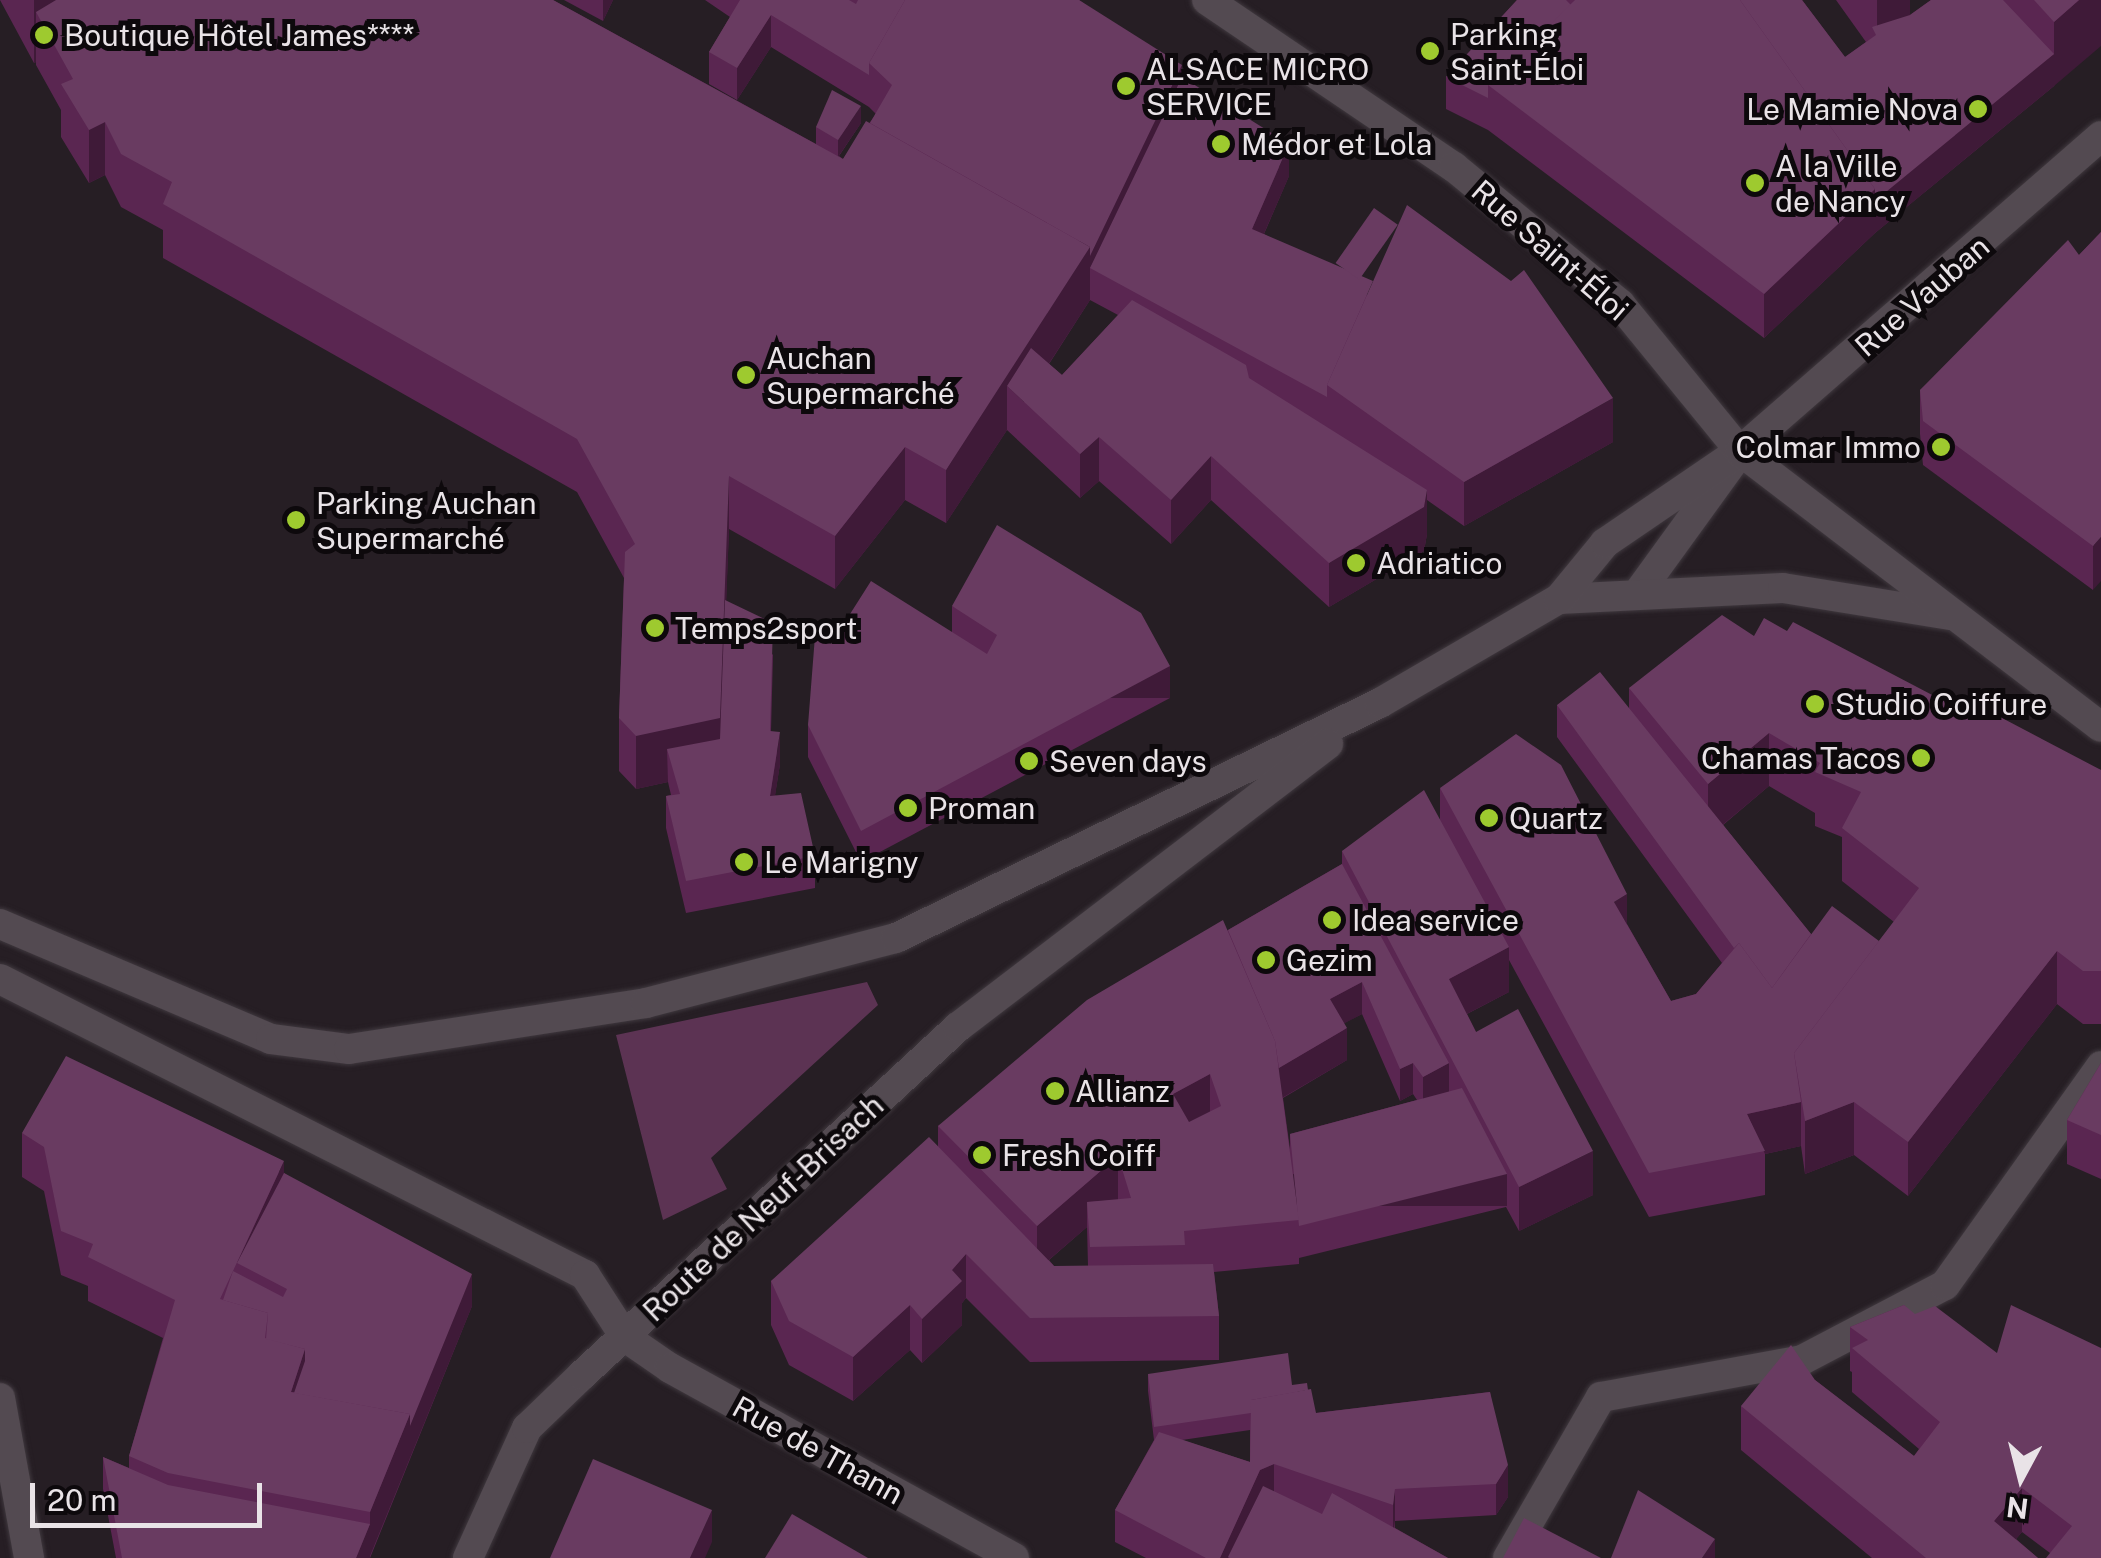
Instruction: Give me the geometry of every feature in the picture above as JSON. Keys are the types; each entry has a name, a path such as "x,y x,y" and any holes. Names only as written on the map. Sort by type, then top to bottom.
{"street":[{"name":"Rue Saint-Éloi","path":"1207,0 1454,167 1620,304 1740,451 1950,616 2101,726"},
{"name":"Rue Vauban","path":"1740,451 2101,136"},
{"path":"1641,589 1740,451"},
{"name":"Route de Neuf-Brisach","path":"0,924 306,1047 553,1022 896,938 1380,703 1559,599 1606,543 1740,451"},
{"name":"Route de Neuf-Brisach","path":"1559,599 1641,589 1782,588 1950,616"},
{"name":"Route de Neuf-Brisach","path":"0,980 585,1274 626,1337 958,1027 1380,703"},
{"path":"1508,1558 1601,1397 1802,1360 1945,1285 2101,1066"},
{"path":"468,1558 527,1428 626,1337"},
{"name":"Rue de Thann","path":"626,1337 1014,1558"},
{"path":"0,1398 29,1558"}],"shaded area":[{"path":"867,982 878,1005 711,1158 727,1189 663,1220 616,1035"}],"building":[{"path":"56,0 553,0 843,159 866,121 1090,247 946,470 905,447 835,536 729,476 720,718 636,736 619,718 625,552 635,544 577,439 163,204 172,182 121,154 105,122 89,130 61,84 73,79 36,12"},
{"path":"740,0 849,0 856,4 858,0 905,0 869,63 869,75 771,15 737,68 709,52"},
{"path":"905,0 1079,0 1182,65 1090,256 1090,247 870,123 892,85 869,63"},
{"path":"1517,0 1566,0 1571,5 1488,85 1488,98 1446,77"},
{"path":"1575,0 1740,0 1875,189 1764,294 1488,85"},
{"path":"1740,0 1802,0 1845,57 1876,35 1872,27 1910,15 1931,0 2003,0 2054,54 1875,201 1875,189"},
{"path":"2034,0 2079,0 2054,22"},
{"path":"1182,77 1289,144 1252,229 1373,281 1327,385 1327,397 1090,268"},
{"path":"832,90 861,106 838,140 816,127"},
{"path":"1407,205 1511,281 1524,270 1613,398 1464,482 1327,385"},
{"path":"1374,208 1398,225 1359,280 1336,263"},
{"path":"2101,232 2101,537 2093,546 1923,421 1920,390 2068,240 2079,255"},
{"path":"1132,300 1246,365 1249,378 1427,490 1424,507 1329,563 1211,456 1171,500 1099,437 1080,454 1007,386 1031,348 1062,375"},
{"path":"997,525 1141,613 1170,666 861,831 808,725 815,636 831,644 871,581 987,654 997,635 952,606"},
{"path":"725,600 773,623 770,731 780,732 770,796 801,793 815,856 686,881 666,796 680,794 667,749 720,739"},
{"path":"1722,615 1754,636 1764,618 1787,631 1793,622 1978,719 1985,709 2101,770 2101,971 2083,971 2057,951 1908,1142 1854,1102 1805,1121 1794,1053 1919,888 1842,828 1861,792 1815,772 1820,763 1769,733 1708,784 1629,688"},
{"path":"1600,672 1811,934 1772,988 1739,943 1734,948 1557,705"},
{"path":"1516,734 1561,765 1627,894 1614,902 1671,1001 1696,994 1739,943 1772,988 1832,906 1879,941 1794,1053 1801,1102 1747,1114 1765,1151 1649,1173 1440,788"},
{"path":"1424,790 1509,947 1449,979 1476,1032 1518,1009 1593,1151 1519,1187 1342,851"},
{"path":"1342,864 1449,1063 1423,1077 1413,1063 1400,1069 1362,982 1330,999 1347,1028 1279,1068 1275,1041 1228,930"},
{"path":"1223,920 1275,1041 1299,1220 1184,1231 1185,1245 1090,1247 1087,1202 1131,1198 1118,1156 1037,1226 938,1126 1087,1000","holes":["1210,1074 1221,1106 1189,1122 1173,1094"]},
{"path":"66,1056 284,1161 220,1299 268,1313 265,1338 305,1349 291,1392 410,1414 370,1512 168,1473 129,1456 175,1300 88,1257 93,1244 61,1231 44,1147 22,1133"},
{"path":"2101,1063 2101,1135 2067,1120"},
{"path":"1462,1088 1507,1174 1299,1226 1290,1134"},
{"path":"929,1137 1054,1266 1213,1264 1219,1316 1030,1318 966,1254 952,1270 962,1281 922,1319 910,1305 853,1357 789,1321 771,1281"},
{"path":"284,1173 472,1274 410,1426 410,1414 294,1393 305,1349 266,1339 268,1313 223,1300 233,1271 283,1297 287,1289 237,1263"},
{"path":"1904,1305 1915,1314 1935,1306 1997,1353 2011,1305 2101,1348 2101,1558 2046,1558 2072,1526 2022,1488 1994,1521 2038,1558 1926,1558 1741,1406 1791,1345 1815,1380 1914,1456 1940,1422 1852,1348 1868,1340 1850,1327"},
{"path":"1288,1353 1292,1385 1307,1383 1308,1390 1251,1400 1251,1413 1154,1427 1148,1374"},
{"path":"1311,1389 1316,1413 1490,1392 1508,1465 1496,1484 1395,1489 1393,1505 1274,1464 1260,1470 1220,1558 1206,1558 1115,1510 1159,1432 1250,1462 1251,1400"},
{"path":"103,1457 168,1485 370,1524 356,1558 122,1558"},
{"path":"593,1459 712,1510 690,1558 550,1558"},
{"path":"1263,1486 1322,1514 1332,1493 1448,1558 1230,1558"},
{"path":"1638,1490 1715,1539 1702,1558 1611,1558"},
{"path":"792,1514 868,1558 765,1558"},
{"path":"1524,1518 1601,1558 1503,1558"}],"place":[{"name":"Boutique Hôtel James****","path":"44,35"},
{"name":"Parking Saint-Éloi","path":"1430,51"},
{"name":"ALSACE MICRO SERVICE","path":"1126,86"},
{"name":"Le Mamie Nova","path":"1978,109"},
{"name":"Médor et Lola","path":"1221,144"},
{"name":"A la Ville de Nancy","path":"1755,183"},
{"name":"Auchan Supermarché","path":"746,375"},
{"name":"Colmar Immo","path":"1941,447"},
{"name":"Parking Auchan Supermarché","path":"296,520"},
{"name":"Adriatico","path":"1356,563"},
{"name":"Temps2sport","path":"655,628"},
{"name":"Studio Coiffure","path":"1815,704"},
{"name":"Chamas Tacos","path":"1921,758"},
{"name":"Seven days","path":"1029,761"},
{"name":"Proman","path":"908,808"},
{"name":"Quartz","path":"1489,818"},
{"name":"Le Marigny","path":"744,862"},
{"name":"Idea service","path":"1332,920"},
{"name":"Gezim","path":"1266,960"},
{"name":"Allianz","path":"1055,1091"},
{"name":"Fresh Coiff","path":"982,1155"}]}
